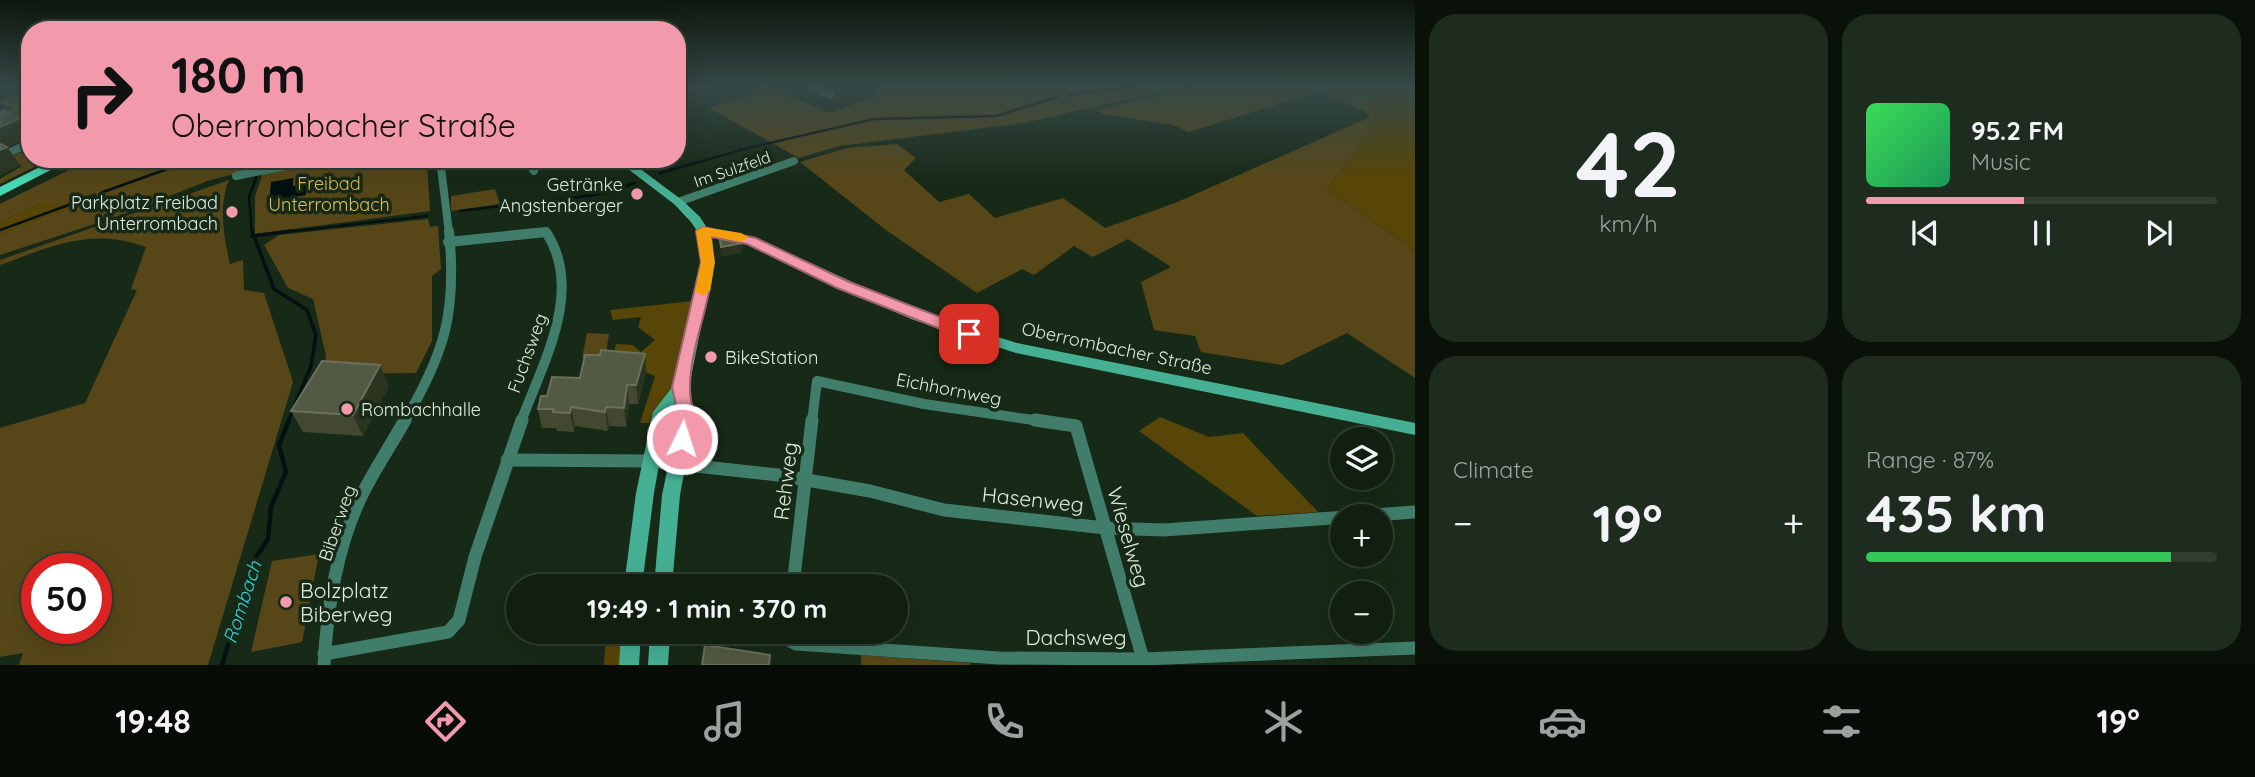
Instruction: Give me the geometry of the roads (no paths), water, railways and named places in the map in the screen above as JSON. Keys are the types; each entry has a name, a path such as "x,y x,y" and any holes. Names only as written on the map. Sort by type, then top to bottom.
{"main road":[{"path":"0,192 48,168"},
{"path":"632,168 678,202 703,231 708,262 681,387 687,414 671,495 664,574"},
{"name":"Oberrombacher Straße","path":"703,231 736,235 916,316 1016,348 1415,429"},
{"path":"636,574 650,461 661,412 681,387"},
{"path":"629,665 630,644"},
{"path":"658,665 659,644"}],"street":[{"path":"0,158 21,148"},
{"name":"Im Sulzfeld","path":"678,202 794,161"},
{"path":"236,176 275,168"},
{"name":"Biberweg","path":"324,659 327,618 359,501 444,340 453,297 441,168"},
{"name":"Fuchsweg","path":"324,659 447,632 459,620 475,557 507,460 560,314 564,295 556,244 546,232 448,242"},
{"name":"Eichhornweg","path":"817,381 924,404 1076,426"},
{"name":"Rehweg","path":"794,574 817,381"},
{"name":"Wieselweg","path":"1076,426 1143,659"},
{"path":"507,460 650,461"},
{"name":"Hasenweg","path":"650,461 806,479 944,510 1105,527 1164,530 1415,512"},
{"name":"Dachsweg","path":"796,644 953,657 1143,659 1415,648"}],"waterway":[{"path":"686,166 752,147 874,119 954,117"},
{"path":"103,192 170,168"},
{"name":"Rombach","path":"252,233 249,197 260,168"},
{"path":"660,173 678,168"},
{"path":"556,200 607,193 635,183"},
{"path":"0,230 85,199"},
{"path":"460,211 542,201"},
{"path":"277,233 427,216"},
{"name":"Rombach","path":"252,231 254,236"},
{"path":"254,236 292,231"},
{"name":"Rombach","path":"254,236 274,289 307,310 316,335 311,366 288,422"},
{"name":"Rombach","path":"222,665 253,562 268,539 271,507 286,472 279,445 289,420"}],"place":[{"name":"Getränke Angstenberger","path":"637,194"},
{"name":"Parkplatz Freibad Unterrombach","path":"232,212"},
{"name":"BikeStation","path":"711,357"},
{"name":"Rombachhalle","path":"347,409"},
{"name":"Bolzplatz Biberweg","path":"286,602"}],"park label":[{"name":"Freibad Unterrombach","path":"329,193"}]}
